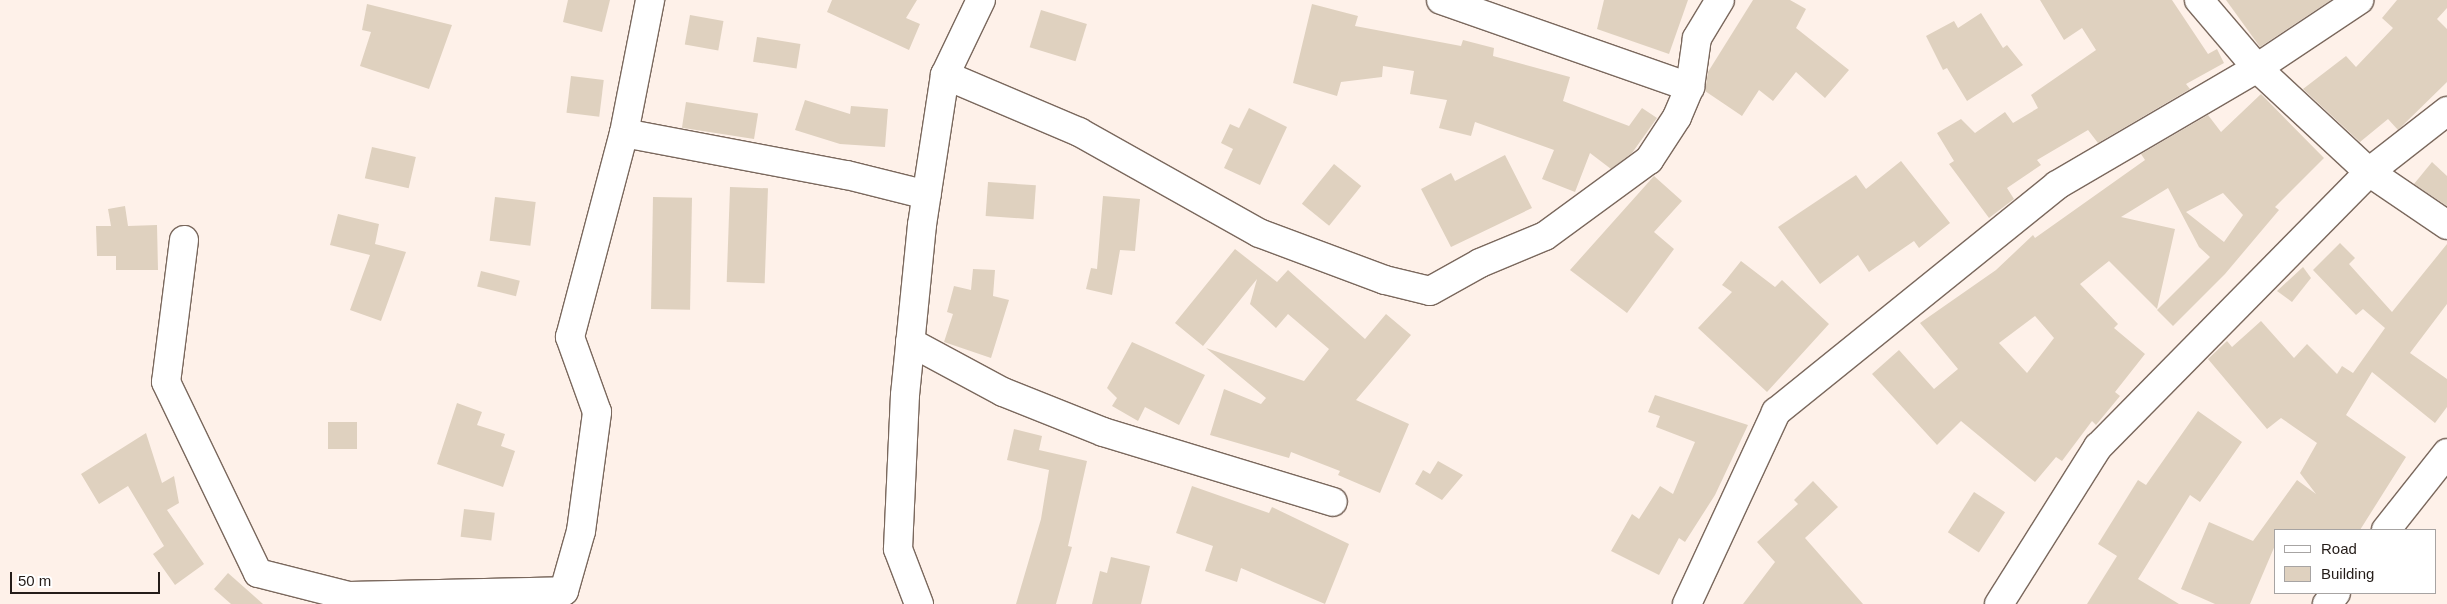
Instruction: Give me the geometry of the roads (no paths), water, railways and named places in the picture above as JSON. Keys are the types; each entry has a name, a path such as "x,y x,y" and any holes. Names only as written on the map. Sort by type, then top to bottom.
{"street":[{"path":"184,240 166,382 258,573 349,596 564,591 582,531 597,412 570,337 624,133 650,0"},
{"path":"919,604 898,549 910,342 927,195 945,75 981,0"},
{"path":"1442,0 1690,87"},
{"path":"945,75 1079,132 1259,234 1385,280 1430,291 1480,263 1546,236 1650,160 1690,87 1696,38 1720,0"},
{"path":"2199,0 2257,68 2369,172 2447,225"},
{"path":"1688,604 1776,412 2057,185 2257,68 2360,0"},
{"path":"1999,604 2098,447 2369,172 2447,111"},
{"path":"624,133 847,174 927,195"},
{"path":"910,342 1003,392 1103,432 1333,502"},
{"path":"2387,529 2447,453"},
{"path":"2327,604 2335,594"}]}
